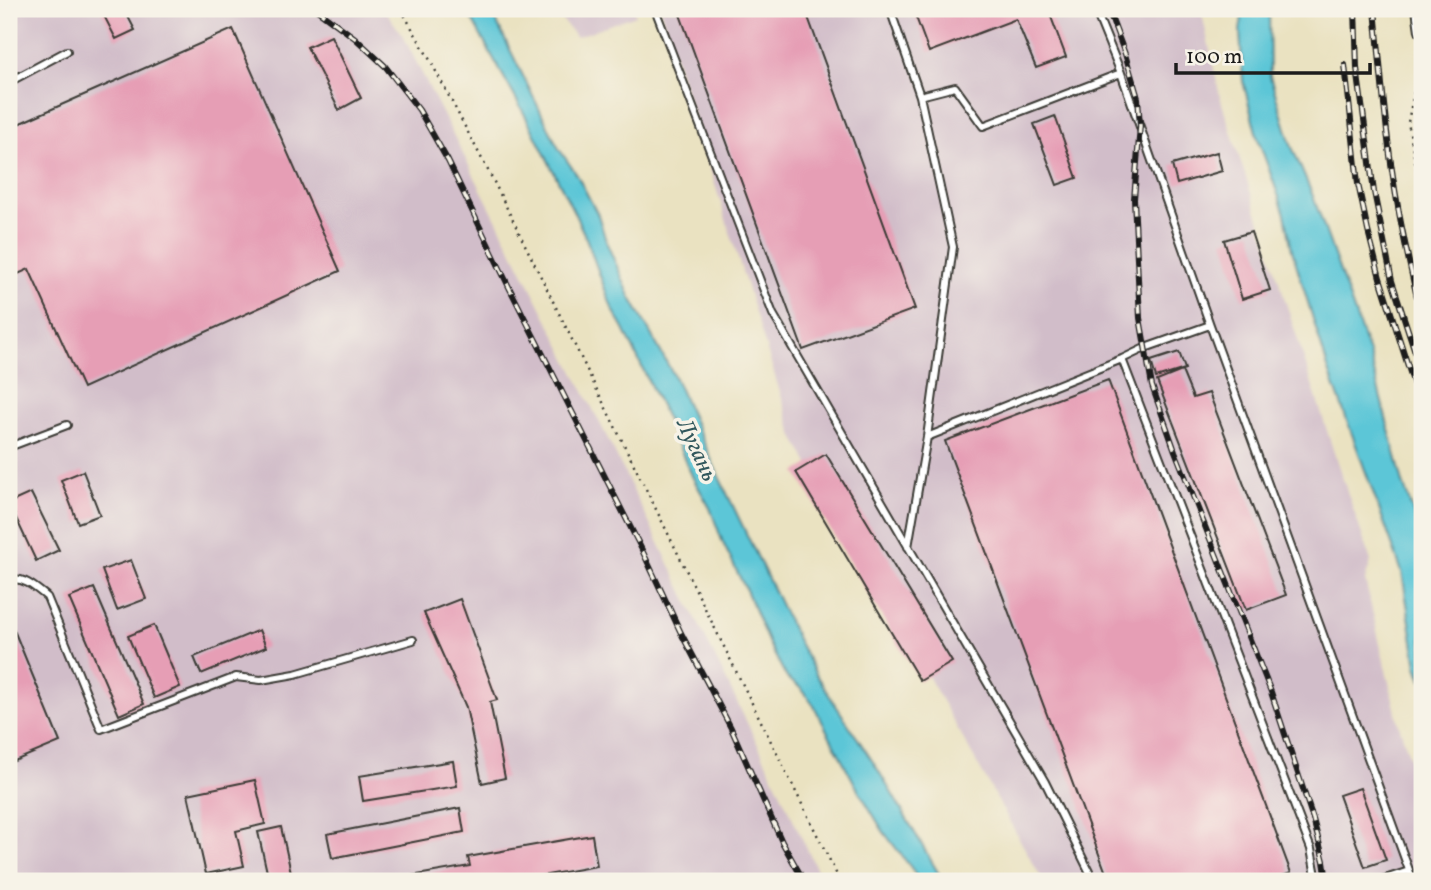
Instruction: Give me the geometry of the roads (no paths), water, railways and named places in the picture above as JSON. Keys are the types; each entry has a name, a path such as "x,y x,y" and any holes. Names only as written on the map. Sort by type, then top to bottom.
{"street":[{"path":"1419,9 1422,32"}],"lane":[{"path":"655,9 773,314 1045,782 1094,881"},
{"path":"890,9 920,96 953,247 927,437 908,547"},
{"path":"1095,9 1122,74 1210,325 1413,881"},
{"path":"9,82 67,51"},
{"path":"920,96 954,87 983,126 1122,74"},
{"path":"927,437 1145,348 1210,325"},
{"path":"1122,359 1311,849 1317,881"},
{"path":"9,447 67,425"},
{"path":"9,580 15,578 32,585 47,597 101,729 236,677 261,680 295,674 413,640"},
{"path":"1378,881 1409,871"}],"water":[{"name":"Лугань","path":"466,9 490,9 559,149 577,175 598,215 607,244 630,296 674,376 797,639 818,678 877,768 943,881 919,881 883,831 856,786 814,706 801,688 787,678 723,543 710,508 612,308 573,210 526,117"},
{"path":"1243,9 1269,9 1270,76 1291,145 1313,196 1369,353 1403,483 1422,539 1422,681 1417,666 1402,572 1328,368 1292,250 1285,214 1257,136 1243,81 1240,31"}],"railway":[{"path":"316,9 355,38 385,66 419,110 448,161 681,633 731,728 782,842 804,881"},
{"path":"1108,9 1138,98 1140,126 1134,199 1140,318 1152,386 1175,451 1271,692 1313,819 1327,881"},
{"path":"1355,9 1357,68 1374,192 1392,281 1422,373"},
{"path":"1375,9 1392,170 1422,318"},
{"path":"1345,65 1358,184 1368,231 1422,410"}]}
